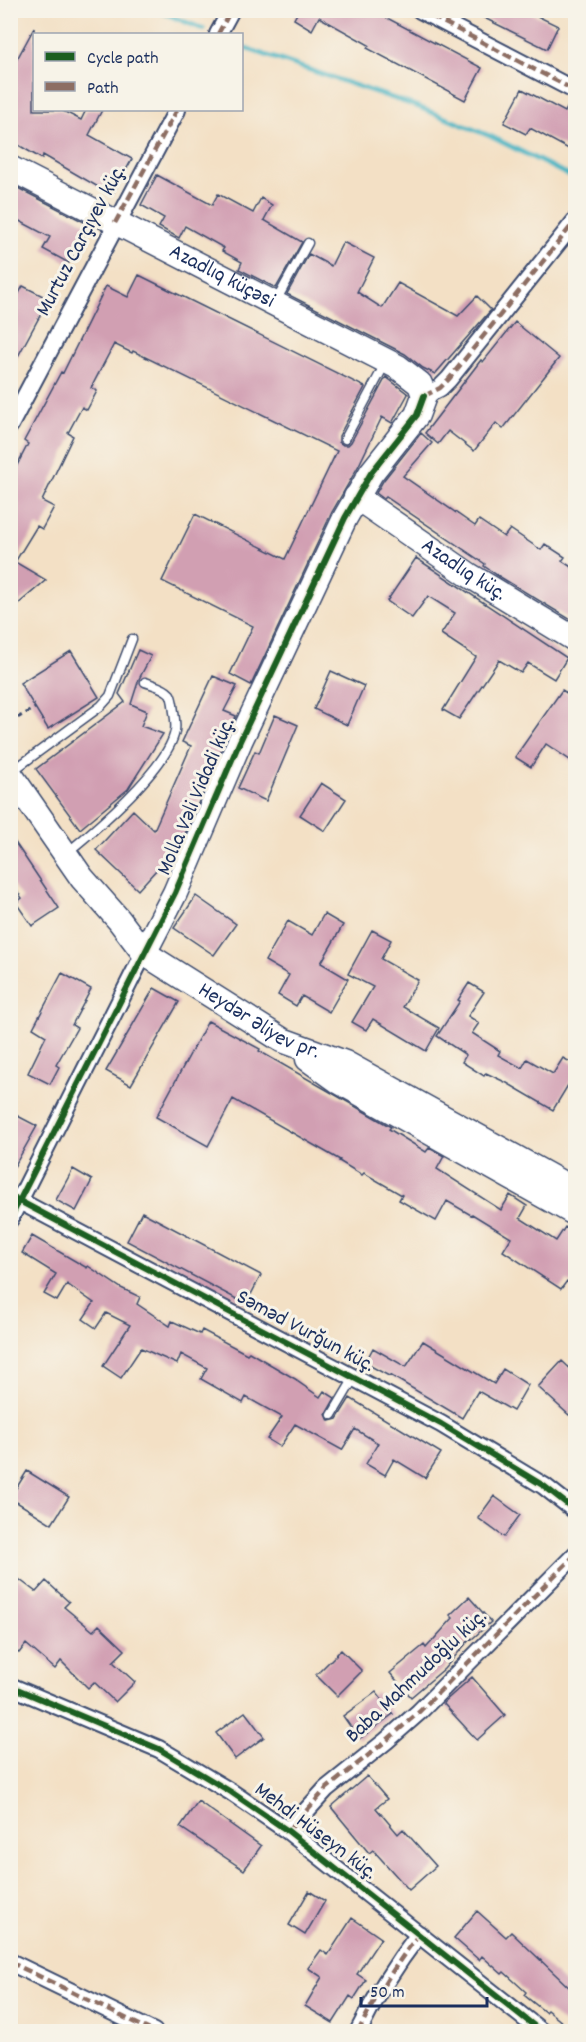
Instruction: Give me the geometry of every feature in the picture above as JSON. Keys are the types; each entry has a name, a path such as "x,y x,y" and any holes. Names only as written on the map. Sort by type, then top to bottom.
{"street":[{"path":"219,33 231,10"},
{"path":"420,10 576,91"},
{"name":"Murtuz Carçıyev küç.","path":"10,425 176,111"},
{"name":"Azadlıq küçəsi","path":"10,168 115,224 386,361 412,376 420,384 424,396"},
{"path":"424,396 440,388 449,379 574,224"},
{"name":"Molla Vəli Vidadi küç.","path":"10,1219 15,1198 175,893 240,741 356,497 371,473 417,415 424,396"},
{"name":"Azadlıq küç.","path":"356,497 469,575 576,640"},
{"name":"Heydər Əliyev pr.","path":"10,773 82,878 144,953 282,1040 345,1063 576,1191"},
{"path":"282,1040 340,1082 576,1214"},
{"name":"Səməd Vurğun küç.","path":"15,1198 441,1424 515,1467 574,1507"},
{"name":"Baba Mahmudoğlu küç.","path":"288,1831 326,1789 386,1742 419,1712 576,1554"},
{"name":"Mehdi Hüseyn küç.","path":"10,1686 159,1749 231,1792 288,1831 542,2031"},
{"path":"358,2031 383,1987 419,1934"},
{"path":"10,1962 154,2031"}],"lane":[{"path":"275,304 308,243"},
{"path":"345,438 386,361"},
{"path":"10,773 101,706 110,696 132,639"},
{"path":"66,854 102,824 155,768 175,734 172,697 163,689 145,682"},
{"path":"332,1415 354,1378"}],"path":[{"path":"10,722 35,708"}],"building":[{"path":"299,10 372,10 482,68 465,100 367,48 369,45 319,17 312,30 294,19"},
{"path":"468,10 525,10 558,26 547,49"},
{"path":"34,28 33,111 63,111 81,120 86,111 101,111 89,135 132,159 112,195 43,155 42,159 10,140 10,72"},
{"path":"522,89 565,112 571,100 576,101 576,153 530,128 526,134 504,123"},
{"path":"157,175 212,205 218,194 253,213 261,198 272,205 264,220 302,242 276,288 239,269 242,262 222,251 224,248 185,226 179,238 159,227 164,218 141,205"},
{"path":"10,184 90,225 69,263 43,249 50,237 10,216"},
{"path":"343,242 374,258 357,292 382,308 398,283 458,316 477,296 491,310 435,374 405,354 287,294 309,254 331,266"},
{"path":"139,275 365,387 339,436 339,442 343,445 351,442 386,377 408,394 392,423 382,417 359,465 332,512 251,685 230,674 253,626 162,581 195,514 285,559 337,451 133,351 132,353 114,344 91,388 97,391 87,410 82,407 68,433 73,436 42,501 54,507 42,529 37,526 15,562 46,580 10,611 10,479 28,444 24,441 61,372 63,373 106,286 128,297"},
{"path":"23,286 49,299 10,371 10,310"},
{"path":"515,322 559,358 503,429 496,423 474,451 448,431 438,444 425,433 481,360 483,362"},
{"path":"421,433 432,443 403,476 475,526 479,520 504,537 510,529 541,550 545,544 565,557 562,561 576,570 576,623 497,575 484,566 485,564 386,497 384,499 376,493"},
{"path":"416,558 567,658 554,679 528,663 521,673 499,660 459,719 443,710 476,657 441,634 455,613 428,596 412,618 387,601"},
{"path":"138,650 151,656 139,679 131,704 147,711 141,726 163,734 128,789 80,829 36,769 125,702 119,694"},
{"path":"71,651 99,697 48,729 20,683"},
{"path":"331,671 364,686 347,725 314,709"},
{"path":"213,676 237,686 224,711 236,716 168,873 158,868 138,890 96,850 133,810 154,830 191,746 182,742"},
{"path":"562,690 576,699 576,764 546,744 531,767 515,757"},
{"path":"275,715 298,725 266,801 238,788 255,751 259,753"},
{"path":"321,783 346,799 325,831 300,815"},
{"path":"10,835 59,908 32,926 16,903 22,898 10,881"},
{"path":"196,896 236,924 214,955 174,928"},
{"path":"324,914 343,925 321,963 348,979 329,1012 302,996 296,1006 278,995 289,975 265,961 288,921 312,935"},
{"path":"372,930 391,940 381,959 418,980 403,1007 439,1028 426,1051 373,1019 366,1030 352,1022 373,987 348,974"},
{"path":"62,973 91,989 72,1025 77,1028 56,1065 59,1067 50,1084 28,1073 46,1036 33,1028"},
{"path":"469,983 484,992 468,1016 479,1023 472,1033 500,1051 498,1055 522,1068 527,1059 553,1074 563,1058 576,1065 576,1072 553,1110 507,1083 486,1073 484,1076 462,1062 466,1055 437,1036"},
{"path":"154,988 179,1002 131,1085 106,1071"},
{"path":"208,1021 260,1049 259,1051 391,1127 389,1129 426,1152 429,1148 444,1156 437,1169 501,1210 510,1195 527,1206 520,1218 556,1241 565,1227 576,1234 576,1286 567,1281 561,1289 503,1251 511,1238 472,1214 447,1201 436,1221 399,1200 402,1195 364,1173 362,1175 233,1099 208,1146 156,1117"},
{"path":"10,1112 37,1126 10,1174"},
{"path":"73,1169 92,1180 76,1211 56,1200"},
{"path":"142,1212 261,1275 246,1304 127,1241"},
{"path":"32,1236 140,1297 137,1304 170,1326 172,1321 200,1334 202,1330 247,1354 249,1352 297,1380 320,1397 324,1391 335,1398 326,1414 329,1421 337,1419 350,1398 441,1453 425,1478 394,1459 385,1475 366,1464 378,1443 355,1429 342,1450 295,1424 280,1447 267,1439 282,1417 246,1397 243,1403 201,1379 207,1368 181,1354 177,1364 141,1348 121,1378 103,1366 130,1325 106,1313 96,1328 83,1319 94,1303 67,1284 57,1301 44,1294 56,1274 22,1253"},
{"path":"423,1341 494,1384 503,1369 528,1385 513,1411 478,1391 462,1418 390,1375 365,1363 373,1348 406,1367"},
{"path":"562,1361 576,1374 576,1409 569,1415 538,1387"},
{"path":"27,1471 69,1497 52,1524 10,1498"},
{"path":"494,1496 520,1515 504,1537 478,1518"},
{"path":"16,1577 36,1592 46,1581 69,1602 64,1607 93,1631 99,1625 125,1650 113,1662 135,1682 115,1702 94,1682 88,1688 61,1661 55,1669 26,1644 19,1653 10,1647 10,1584"},
{"path":"469,1597 491,1622 471,1638 444,1669 411,1697 390,1673 424,1645 426,1648 453,1618 450,1615"},
{"path":"341,1650 362,1671 337,1696 316,1675"},
{"path":"472,1677 505,1715 477,1740 443,1703"},
{"path":"376,1692 393,1714 359,1739 343,1716"},
{"path":"245,1712 264,1737 235,1759 216,1733"},
{"path":"367,1776 387,1799 376,1808 398,1834 403,1829 436,1866 409,1890 373,1850 369,1853 331,1807"},
{"path":"198,1801 261,1846 244,1870 180,1827"},
{"path":"309,1891 325,1901 305,1935 289,1925"},
{"path":"477,1911 506,1937 511,1932 576,1994 576,2031 547,2010 545,2012 524,1995 526,1992 504,1972 502,1974 482,1956 479,1960 454,1938"},
{"path":"352,1918 381,1938 357,1974 366,1980 354,1999 350,1996 333,2023 305,2006 322,1977 308,1968 321,1950 328,1955"}],"waterway":[{"path":"156,10 203,29"},
{"path":"243,47 416,106 490,136 576,179"}],"marked path":[{"path":"219,33 231,10"},
{"path":"420,10 576,91"},
{"path":"115,223 176,111"},
{"path":"424,396 440,388 449,379 576,220"},
{"path":"288,1831 326,1789 419,1712 576,1554"},
{"path":"358,2032 386,1981 419,1934"},
{"path":"10,1962 154,2032"}],"cycle path":[{"path":"10,1219 175,893 240,741 345,518 371,473 417,415 424,396"},
{"path":"10,1196 441,1424 544,1486 576,1511"},
{"path":"10,1686 159,1749 231,1792 288,1831 542,2032"}]}
